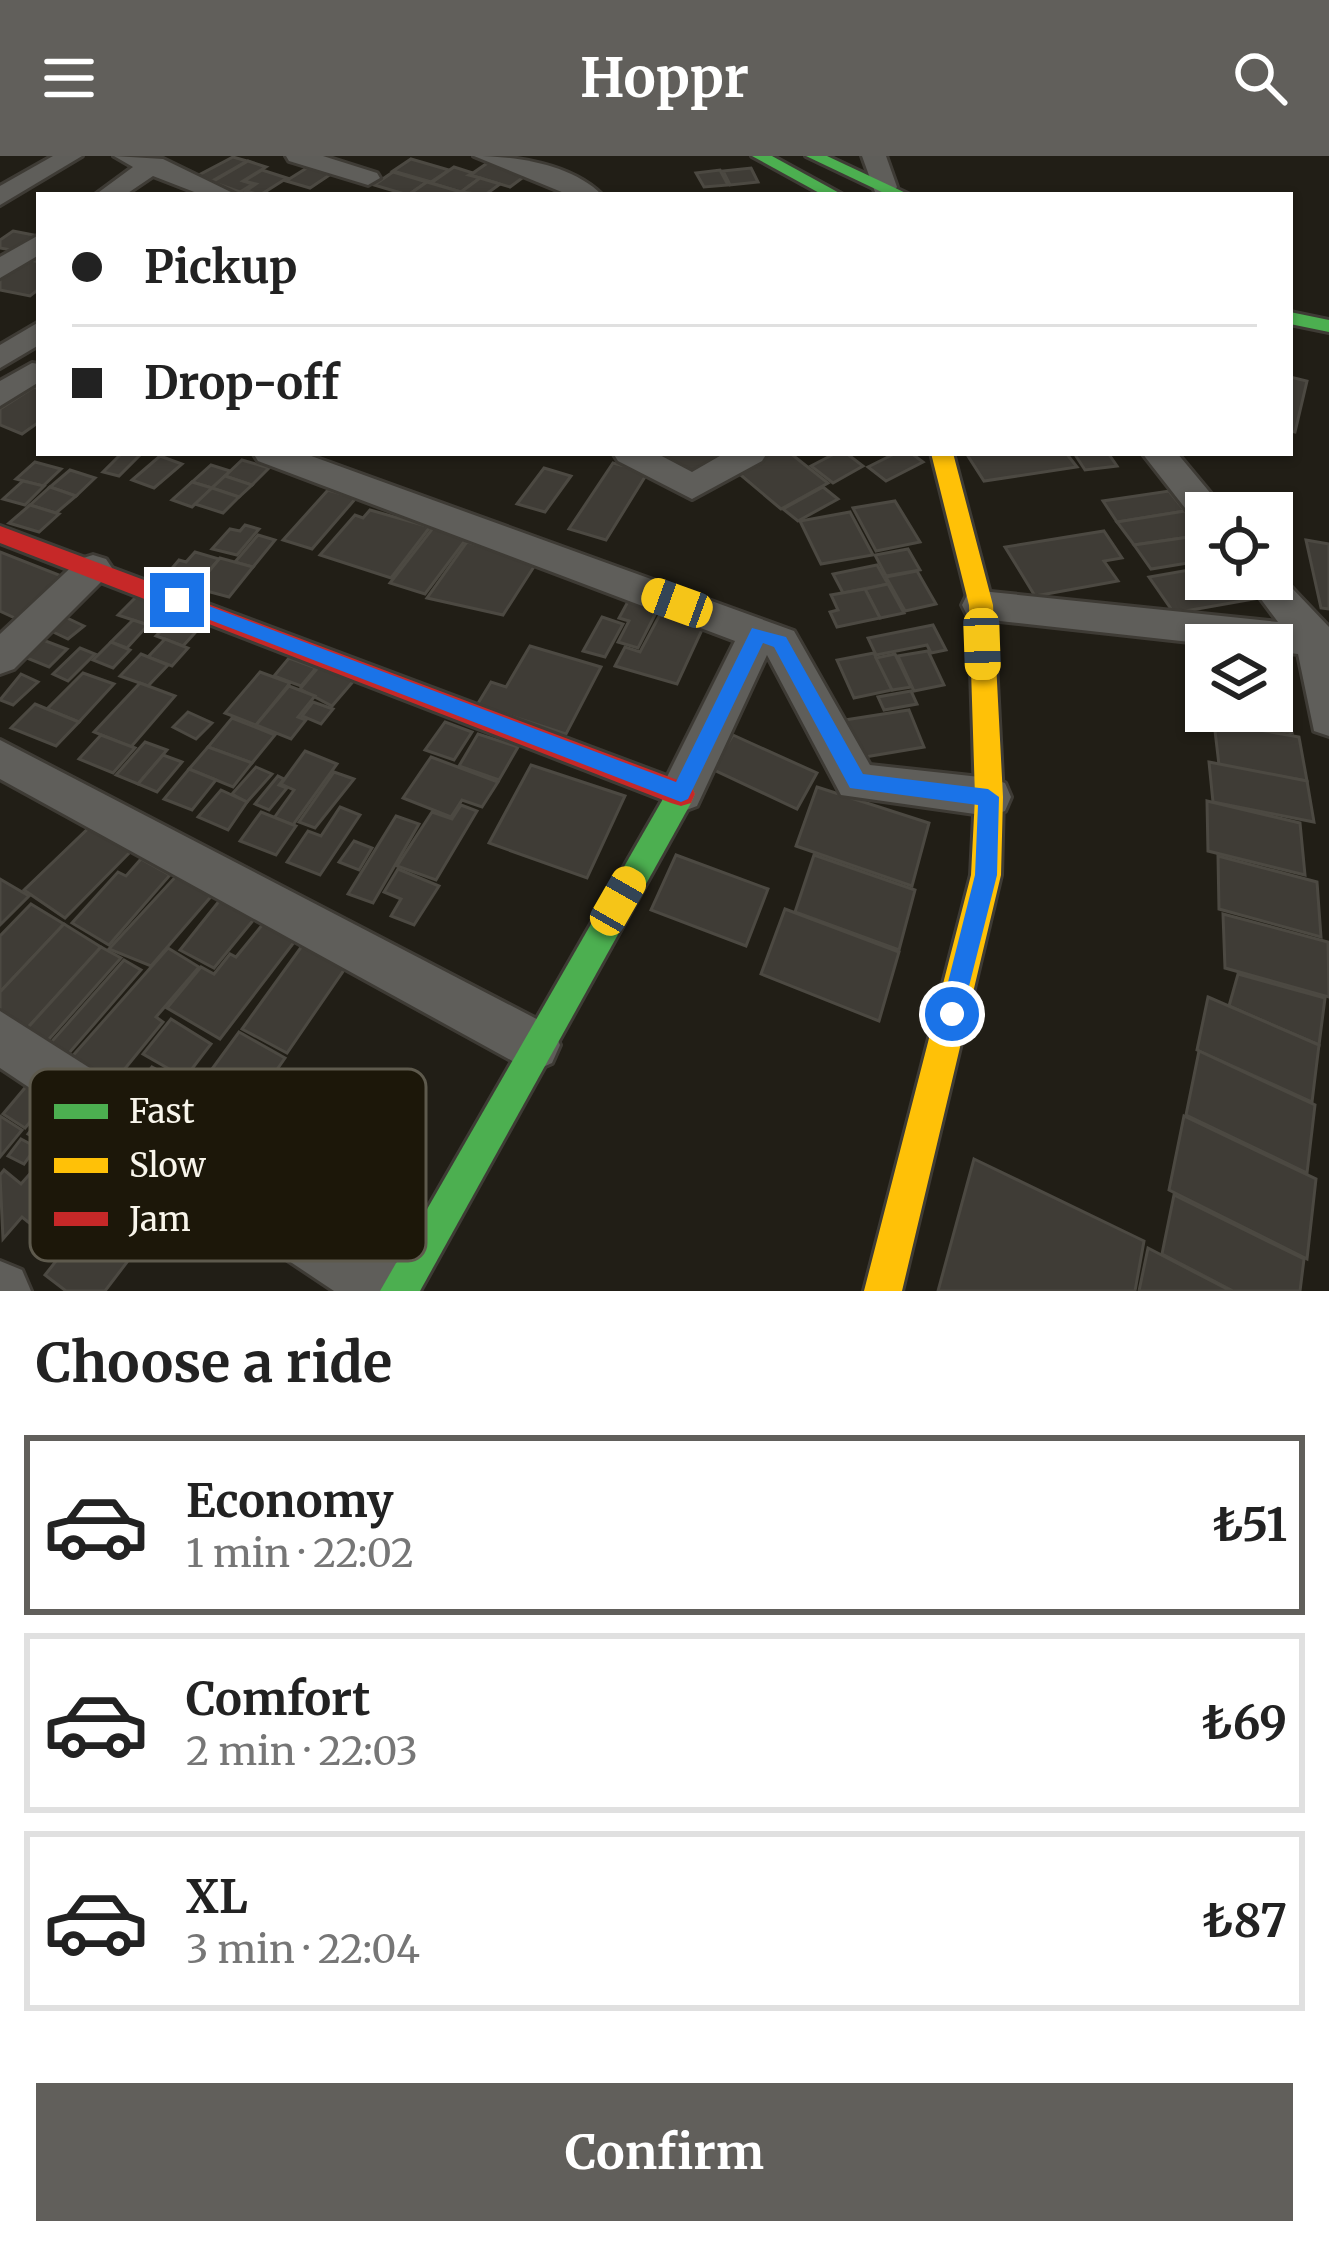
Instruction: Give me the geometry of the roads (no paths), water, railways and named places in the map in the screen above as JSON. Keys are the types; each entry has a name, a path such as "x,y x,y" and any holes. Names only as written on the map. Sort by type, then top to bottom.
{"street":[{"path":"0,197 70,156"},
{"path":"126,156 217,192"},
{"path":"298,156 376,173 348,192"},
{"path":"486,156 546,174 583,192"},
{"path":"523,192 567,156"},
{"path":"760,156 812,177 893,191"},
{"path":"874,156 893,191"},
{"path":"112,192 154,164"},
{"path":"0,172 29,179"},
{"path":"0,270 36,245"},
{"path":"1293,319 1329,326"},
{"path":"0,361 36,333"},
{"path":"1293,342 1329,349"},
{"path":"0,361 35,373"},
{"path":"0,396 35,373"},
{"path":"278,456 780,642 857,782 988,797"},
{"path":"635,456 692,487 745,456"},
{"path":"883,1291 986,875 981,605 943,456"},
{"path":"1162,456 1192,492"},
{"path":"0,534 681,793"},
{"path":"0,658 93,568"},
{"path":"1284,600 1322,641 1329,719"},
{"path":"981,605 1322,641"},
{"path":"426,1242 681,793 758,633"},
{"path":"0,758 534,1046"},
{"path":"0,1037 49,1069"},
{"path":"341,1261 387,1291"},
{"path":"399,1291 416,1261"}]}
